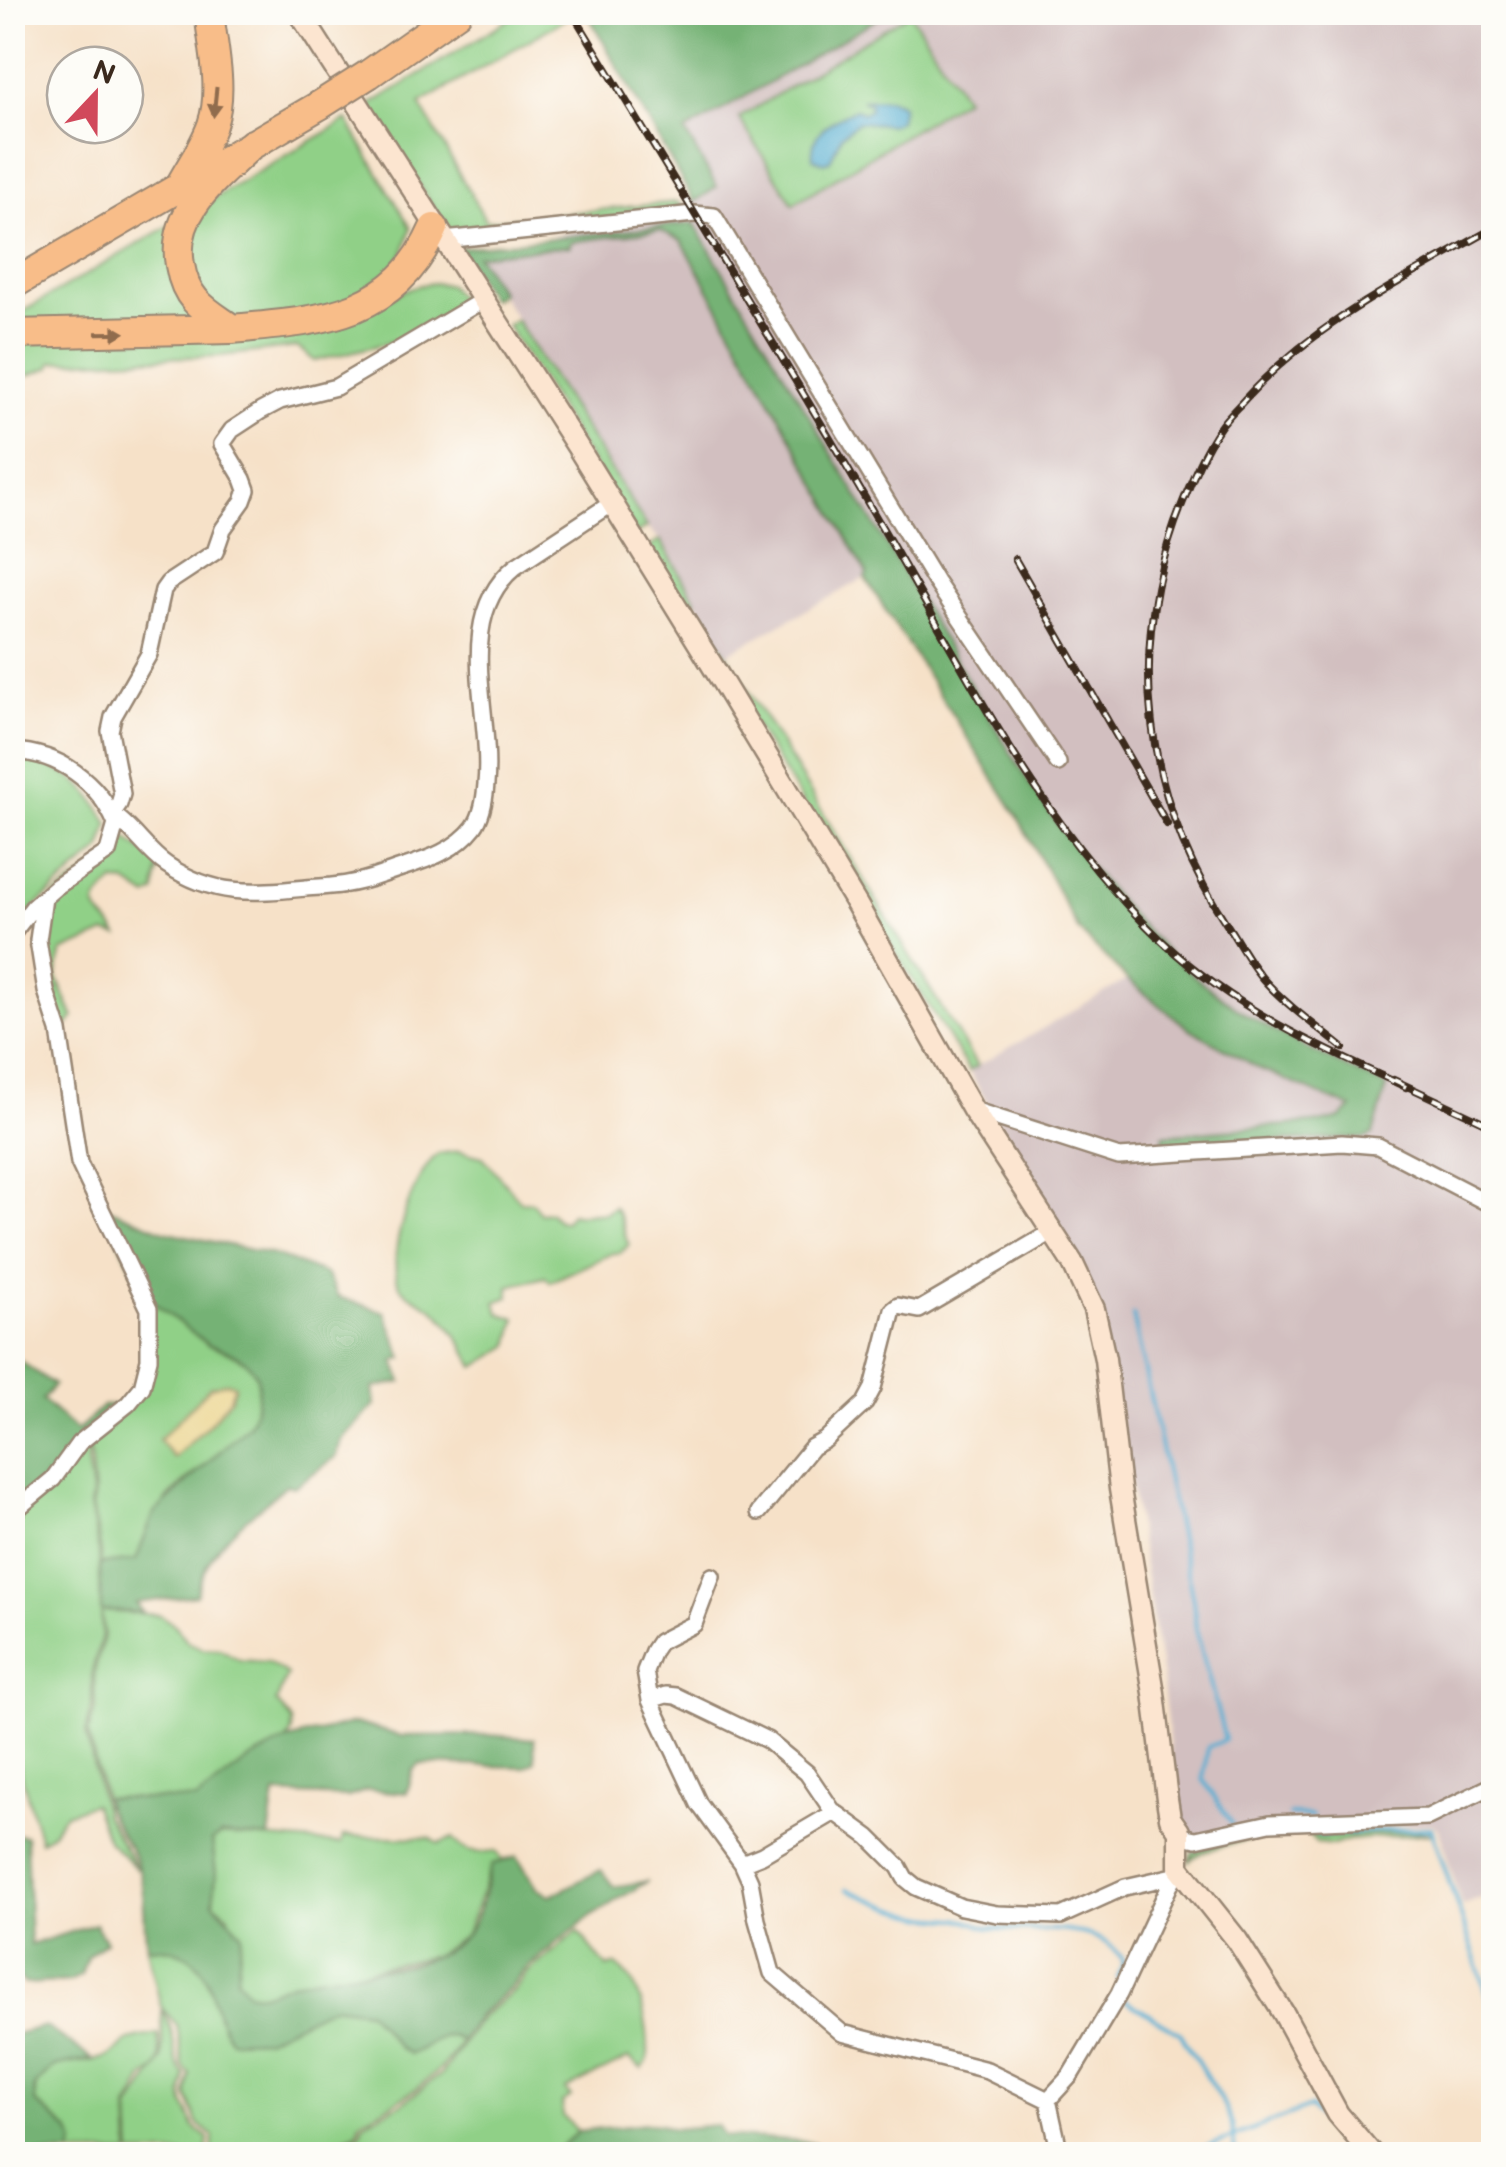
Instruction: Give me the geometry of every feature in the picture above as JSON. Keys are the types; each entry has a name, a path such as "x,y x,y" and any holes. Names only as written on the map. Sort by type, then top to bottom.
{"highway":[{"path":"181,184 212,127 216,110 218,90 209,12"},
{"path":"12,285 320,105 457,12"},
{"path":"232,329 193,298 182,274 178,246 186,217 199,196 252,144"},
{"path":"12,334 232,329 300,323 362,307 386,292 439,234"}],"street":[{"path":"299,12 612,504 857,905 973,1110 1087,1293 1098,1328 1154,1692 1166,1799 1178,1831 1196,1839 1270,1823 1428,1817 1494,1785"},
{"path":"439,234 694,214 714,216 936,582 1058,763"},
{"path":"12,934 44,898 108,852 116,834 112,814 122,794 110,730 113,717 149,654 163,590 215,552 224,529 243,502 247,490 222,444 228,435 280,401 336,387 483,300"},
{"path":"12,750 47,758 83,777 112,814 164,863 197,881 254,894 350,886 426,861 473,829 483,805 488,754 479,654 488,598 515,567 612,504"},
{"path":"12,1512 53,1478 78,1443 128,1404 142,1387 151,1329 148,1309 79,1163 59,1031 46,991 38,940 44,898"},
{"path":"973,1110 1119,1158 1378,1146 1494,1206"},
{"path":"759,1512 812,1447 865,1403 873,1388 893,1310 898,1306 919,1310 1052,1232"},
{"path":"712,1576 694,1624 659,1642 653,1651 646,1670 650,1700 699,1804 750,1880 756,1920 772,1972 842,2033 987,2070 1048,2100"},
{"path":"650,1700 676,1696 766,1740 808,1773 835,1812 869,1837 916,1887 978,1912 1062,1916 1125,1888 1176,1872"},
{"path":"742,1864 835,1812"},
{"path":"1048,2100 1070,2076 1119,1994 1176,1872 1178,1831"},
{"path":"1176,1872 1236,1940 1284,2014 1338,2114 1372,2154"},
{"path":"1048,2100 1060,2154"}],"shaded area":[{"path":"587,13 1493,13 1493,1893 1462,1906 1439,1830 1432,1824 1312,1829 1311,1825 1220,1840 1192,1853 1177,1808 1162,1677 1129,1472 1095,1296 1073,1250 969,1071 1128,979 1079,931 1016,814 865,578 726,654 660,540 647,527 476,255 694,201"}],"green space":[{"path":"519,13 562,13 567,18 420,104 486,221 678,202 683,209 450,235 370,105"},
{"path":"587,13 887,13 685,132 717,187 694,202"},
{"path":"910,13 965,98 793,204 739,118"},
{"path":"347,120 411,228 403,254 393,269 333,311 239,320 211,309 188,266 200,206"},
{"path":"179,220 197,313 191,325 13,329 12,318"},
{"path":"694,223 1029,783 1078,851 1159,944 1222,998 1289,1039 1387,1087 1373,1134 1366,1138 1164,1143 1163,1135 1325,1122 1340,1118 1352,1108 1262,1070 1187,1027 1128,980 1079,931 1016,814 865,578 867,574 682,241 660,230 570,242 570,246 477,255 501,293 491,300 458,248"},
{"path":"434,283 449,285 464,304 400,340 315,361 297,347 220,356 52,362 51,367 27,376 13,373 12,341 309,335 342,323 402,291"},
{"path":"516,320 647,527 636,534 507,325"},
{"path":"660,540 696,601 683,610 646,550"},
{"path":"703,613 977,1066 969,1071 690,621"},
{"path":"13,755 44,764 75,780 90,794 109,824 101,849 12,927 12,825 16,824 24,781 13,765"},
{"path":"126,838 159,863 155,892 148,897 127,883 114,882 96,906 118,936 106,933 62,952 56,976 74,1018 63,1029 42,941 47,912 55,896 113,853"},
{"path":"459,1151 483,1157 521,1202 532,1202 540,1213 550,1212 558,1221 565,1221 571,1213 605,1213 614,1207 629,1245 620,1253 550,1282 545,1277 509,1286 509,1297 496,1302 499,1313 516,1319 509,1346 475,1367 447,1322 402,1289 395,1259 403,1218 419,1179 438,1154"},
{"path":"103,1206 164,1231 274,1255 326,1274 338,1297 385,1312 403,1358 395,1361 402,1382 373,1388 375,1405 342,1439 336,1457 294,1487 286,1485 231,1533 209,1560 196,1595 136,1603 142,1612 101,1611 100,1564 136,1560 154,1513 250,1423 258,1382 247,1363 208,1345 145,1296"},
{"path":"145,1296 208,1345 248,1363 260,1384 251,1420 226,1449 167,1499 136,1561 100,1564 89,1444 143,1389","holes":["210,1387 212,1421 174,1458 159,1440"]},
{"path":"13,1356 54,1385 42,1400 77,1431 104,1405 119,1405 13,1508"},
{"path":"87,1439 90,1506 99,1552 102,1635 92,1672 92,1708 86,1733 105,1816 137,1869 108,1841 93,1804 65,1813 51,1834 40,1841 13,1744 12,1516"},
{"path":"101,1611 160,1615 176,1626 188,1642 220,1649 240,1660 267,1662 287,1675 276,1702 292,1721 287,1740 246,1762 196,1801 104,1798 88,1733 95,1709 94,1673 104,1635"},
{"path":"354,1723 402,1736 534,1739 535,1761 525,1767 420,1764 413,1771 407,1793 368,1790 348,1797 275,1794 269,1838 221,1835 212,1841 216,1874 213,1902 242,1933 237,1978 247,1992 262,1993 318,1976 406,1965 446,1951 463,1938 473,1923 492,1865 517,1856 537,1888 550,1896 601,1870 614,1887 648,1881 556,1943 480,2014 461,2041 441,2037 409,2054 399,2048 368,2011 332,2006 265,2039 231,2040 219,2019 205,1974 197,1964 173,1950 147,1948 139,1869 110,1817 104,1798 196,1800 246,1762 287,1740"},
{"path":"1312,1825 1316,1836 1324,1837 1431,1833 1348,1840 1334,1845 1316,1843 1306,1830 1226,1845 1188,1862 1192,1853 1221,1842"},
{"path":"12,1834 26,1836 30,1945 95,1924 106,1941 87,1957 81,1975 70,1981 25,1984 13,1971"},
{"path":"220,1835 341,1844 343,1836 430,1838 439,1844 453,1838 472,1852 496,1851 503,1861 492,1866 465,1936 434,1956 276,1989 264,1996 246,1992 237,1979 229,1915 213,1902 216,1874 212,1841"},
{"path":"578,1931 607,1968 616,1965 633,1983 645,2022 648,2060 642,2069 629,2058 565,2090 571,2097 562,2103 563,2116 578,2131 560,2148 529,2154 281,2154 304,2145 317,2150 360,2134 363,2123 404,2102 441,2074 482,2016"},
{"path":"147,1948 173,1950 197,1964 205,1974 219,2019 231,2040 265,2039 332,2006 368,2011 399,2048 409,2054 441,2037 461,2041 429,2078 360,2121 357,2132 317,2147 304,2142 272,2154 212,2154 213,2136 198,2124 187,2095 190,2074 183,2066 177,2025 161,2007"},
{"path":"162,2011 185,2075 185,2105 194,2127 208,2138 206,2154 132,2154 130,2109 162,2059"},
{"path":"45,2026 92,2059 53,2067 34,2087 35,2102 69,2131 75,2143 71,2154 13,2154 13,2035"},
{"path":"158,2034 157,2068 145,2077 128,2108 130,2154 71,2154 75,2143 69,2131 35,2102 41,2076 59,2065 107,2057 130,2040"},
{"path":"647,2123 674,2129 717,2125 724,2136 815,2143 819,2154 529,2154 560,2148 578,2131"}],"sand":[{"path":"227,1382 235,1385 230,1399 174,1458 159,1440 210,1387"}],"water":[{"path":"889,99 902,105 899,121 891,125 858,122 841,136 830,161 824,163 813,158 815,140 825,127 856,109 863,113 869,110 870,104 862,100"}],"waterway":[{"path":"1133,1315 1196,1629 1225,1740 1208,1747 1203,1779 1232,1824"},
{"path":"1289,1815 1312,1816"},
{"path":"1314,1825 1318,1834 1431,1828 1494,2013"},
{"path":"847,1889 928,1917 966,1920 988,1928 1081,1933 1113,1948 1124,1962 1118,1978"},
{"path":"1123,1999 1181,2034 1224,2105 1232,2124 1235,2154"},
{"path":"1188,2154 1310,2107 1320,2119 1329,2117"}],"railway":[{"path":"572,12 801,390 1005,739 1077,846 1118,895 1189,965 1247,1006 1309,1041 1406,1087"},
{"path":"1343,1048 1258,973 1200,878 1177,827 1161,774 1152,721 1149,666 1153,611 1183,502 1209,445 1229,416 1272,372 1331,325 1494,228"},
{"path":"1015,559 1167,824"},
{"path":"1394,1080 1494,1127"}]}
